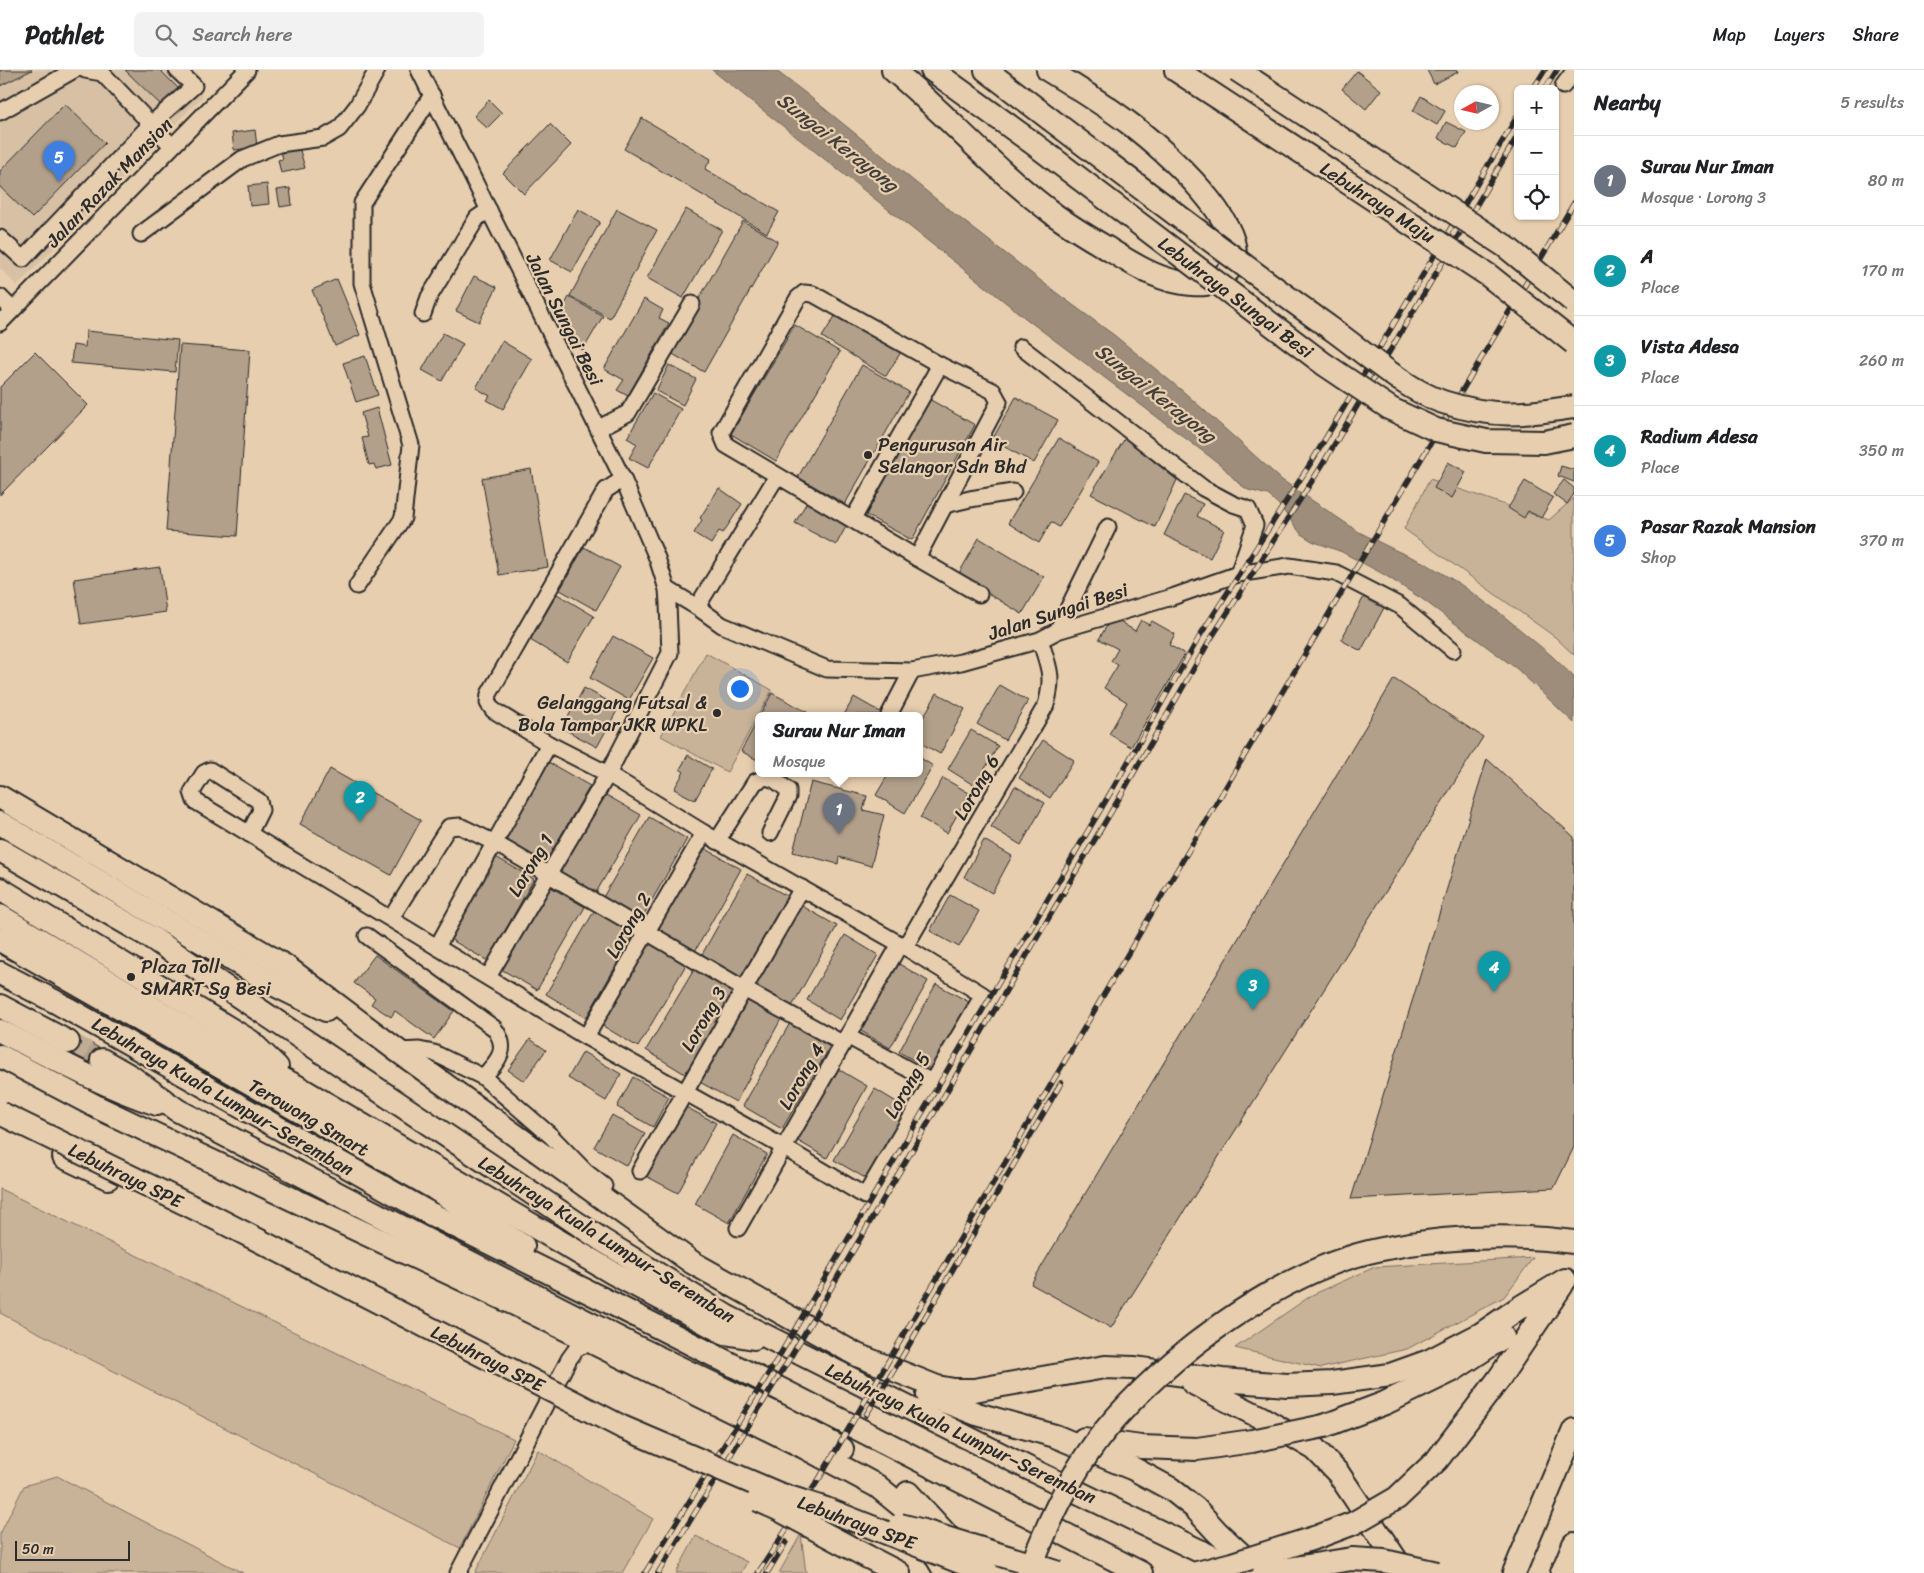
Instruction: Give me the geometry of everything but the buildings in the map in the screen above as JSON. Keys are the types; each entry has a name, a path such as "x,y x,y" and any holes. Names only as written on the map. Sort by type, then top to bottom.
{"highway":[{"path":"893,70 915,88 1023,190 1072,228 1151,273 1178,282 1213,283 1224,275 1233,265 1234,250 1232,236 1227,224 1208,197 1187,174 1131,124 1048,70"},
{"name":"Lebuhraya Sungai Besi","path":"932,70 1030,141 1324,364 1390,409 1436,430 1486,441 1544,442 1574,436"},
{"name":"Lebuhraya Sungai Besi","path":"986,70 1050,120 1409,386 1442,402 1489,414 1524,414 1574,407"},
{"name":"Lebuhraya Maju","path":"1176,70 1488,274 1574,343"},
{"name":"Lebuhraya Maju","path":"1237,70 1505,246 1574,302"},
{"path":"0,797 285,966 374,1034 693,1263 857,1356 937,1387 954,1390 974,1390 1104,1367 1164,1371 1222,1380 1287,1386 1332,1384 1390,1375 1430,1360 1482,1334 1570,1275"},
{"path":"0,822 275,985 374,1034"},
{"name":"Lebuhraya Kuala Lumpur–Seremban","path":"0,850 152,938 602,1240 726,1316 1019,1463 1245,1573"},
{"name":"Terowong Smart","path":"0,889 250,1041 296,1086"},
{"name":"Terowong Smart","path":"0,916 197,1034 296,1086 613,1273 725,1333 780,1343"},
{"name":"Terowong Smart","path":"0,940 434,1188 613,1304"},
{"name":"Lebuhraya Kuala Lumpur–Seremban","path":"0,973 64,1007 428,1213 613,1304 1141,1573"},
{"path":"0,1006 68,1042"},
{"path":"0,1031 102,1083 127,1094 177,1110"},
{"path":"0,1056 101,1109 592,1342 804,1447 878,1486 905,1509 946,1573"},
{"path":"102,1060 130,1076 177,1110 634,1346 786,1419 880,1470 908,1494 954,1541 978,1573"},
{"name":"Lebuhraya SPE","path":"0,1113 215,1218 622,1427 779,1494 826,1509 988,1573"},
{"name":"Lebuhraya SPE","path":"0,1125 211,1229 622,1439 778,1509 868,1557 888,1573"},
{"path":"1030,1573 1042,1539 1078,1468 1102,1433 1131,1401 1189,1348 1252,1304 1338,1262 1381,1249 1485,1236 1533,1237 1574,1242"},
{"path":"1056,1436 1141,1447 1197,1449 1252,1441 1324,1426 1385,1403 1453,1370 1534,1316 1570,1275"},
{"path":"1197,1573 1317,1537 1354,1523 1397,1498 1437,1460 1498,1380 1570,1275"},
{"path":"726,1316 762,1318 937,1399 977,1414 1056,1436 1134,1469 1170,1489 1195,1508 1217,1532 1263,1573 1352,1559 1384,1561 1437,1573"},
{"path":"1164,1371 1218,1395 1260,1417 1315,1450 1338,1473 1405,1573"},
{"path":"1514,1573 1574,1430"},
{"path":"826,1509 920,1530 1059,1573"},
{"path":"928,1515 964,1573"},
{"path":"1566,1566 1574,1544"},
{"path":"868,1557 898,1573"}],"street":[{"path":"0,112 74,70"},
{"path":"91,70 102,73 172,146"},
{"path":"0,238 23,259 151,124 194,86 177,70"},
{"name":"Jalan Razak Mansion","path":"0,323 247,70"},
{"path":"142,234 242,159 279,144 323,138 339,129 357,106 377,70"},
{"name":"Jalan Sungai Besi","path":"419,70 599,428 657,558 667,589 670,653 608,774"},
{"path":"1564,86 1574,71"},
{"path":"358,586 402,518 411,444 362,283 362,203 432,95"},
{"path":"423,314 428,297 477,218 489,210"},
{"path":"917,558 999,402 993,391 940,365 813,294 804,293 798,298 721,433 726,445 853,519 917,558 978,594"},
{"path":"0,297 12,309"},
{"path":"599,428 628,413 692,304"},
{"path":"1021,347 1203,488 1233,504 1248,509 1256,525 1238,574"},
{"path":"853,519 940,365"},
{"path":"697,607 777,476"},
{"path":"623,479 606,490 489,694 488,703 493,710 549,744 608,774 717,841 903,946"},
{"path":"945,505 1013,492"},
{"path":"1057,631 1108,527"},
{"name":"Jalan Sungai Besi","path":"667,589 722,625 827,669 912,671 961,662 1040,640 1057,631 1172,597 1238,574 1289,566 1336,572 1400,606 1453,650"},
{"name":"Lorong 6","path":"903,946 1046,706 1051,689 1050,671 1040,640"},
{"path":"891,712 912,671"},
{"path":"437,946 549,744"},
{"path":"249,834 261,810 260,801 210,770 204,773 192,792 195,801 249,834 391,918 586,1037 783,1147"},
{"name":"Lorong 1","path":"488,977 608,774"},
{"path":"717,841 756,782 766,777 776,780 788,790 788,796 770,833"},
{"path":"391,918 449,827 460,826 493,842 744,989 932,1082"},
{"name":"Lorong 2","path":"586,1037 704,833"},
{"name":"Lorong 3","path":"640,1171 802,888"},
{"path":"367,936 494,1028 499,1036 501,1053 498,1060 483,1077"},
{"name":"Lorong 5","path":"783,1147 864,1196 983,994 903,946"},
{"name":"Lorong 4","path":"738,1228 845,1040 903,946"},
{"path":"398,1051 419,1050 434,1054 483,1077 551,1136 586,1172 642,1217 672,1249"},
{"path":"458,1573 569,1359 577,1348 592,1342"}],"shaded area":[{"path":"0,70 178,70 203,96 17,286 0,268"},
{"path":"1430,479 1549,520 1574,498 1574,655 1555,637 1404,529"},
{"name":"Gelanggang Futsal & Bola Tampar JKR WPKL","path":"706,653 772,690 760,712 755,712 755,721 727,772 661,736"},
{"path":"0,1189 514,1439 460,1548 0,1313"},
{"path":"1533,1258 1504,1297 1407,1349 1321,1368 1235,1348 1312,1295 1375,1267"},
{"path":"538,1450 653,1519 622,1573 475,1573"},
{"path":"57,1476 243,1573 0,1573 0,1534 24,1486"},
{"path":"801,1534 806,1573 779,1573"},
{"path":"696,1536 747,1562 741,1573 676,1573"}],"water":[{"name":"Sungai Kerayong","path":"712,70 775,70 952,212 1114,335 1185,393 1282,480 1359,532 1425,563 1460,584 1500,613 1574,677 1574,723 1517,669 1422,599 1383,574 1342,552 1312,541 1301,534 1279,505 1268,495 1248,490 1238,483 1221,465 1029,321"}],"tunnel":[{"path":"68,1042 102,1060"}],"railway":[{"path":"1536,85 1545,70"},
{"path":"1548,85 1557,70"},
{"path":"645,1573 778,1358 1112,790 1201,634 1312,461 1514,122"},
{"path":"658,1573 787,1363 1210,640 1321,467 1514,142"},
{"path":"758,1573 819,1479 1247,751 1574,203"},
{"path":"866,1415 902,1357 1061,1083"},
{"path":"767,1573 786,1542"}],"place":[{"name":"Pasar Razak Mansion","path":"59,182"},
{"name":"Pengurusan Air Selangor Sdn Bhd","path":"868,455"},
{"name":"Gelanggang Futsal & Bola Tampar JKR WPKL","path":"717,713"},
{"name":"A","path":"360,822"},
{"name":"Surau Nur Iman","path":"839,834"},
{"name":"Plaza Toll SMART Sg Besi","path":"131,977"},
{"name":"Radium Adesa","path":"1494,992"},
{"name":"Vista Adesa","path":"1253,1010"}]}
